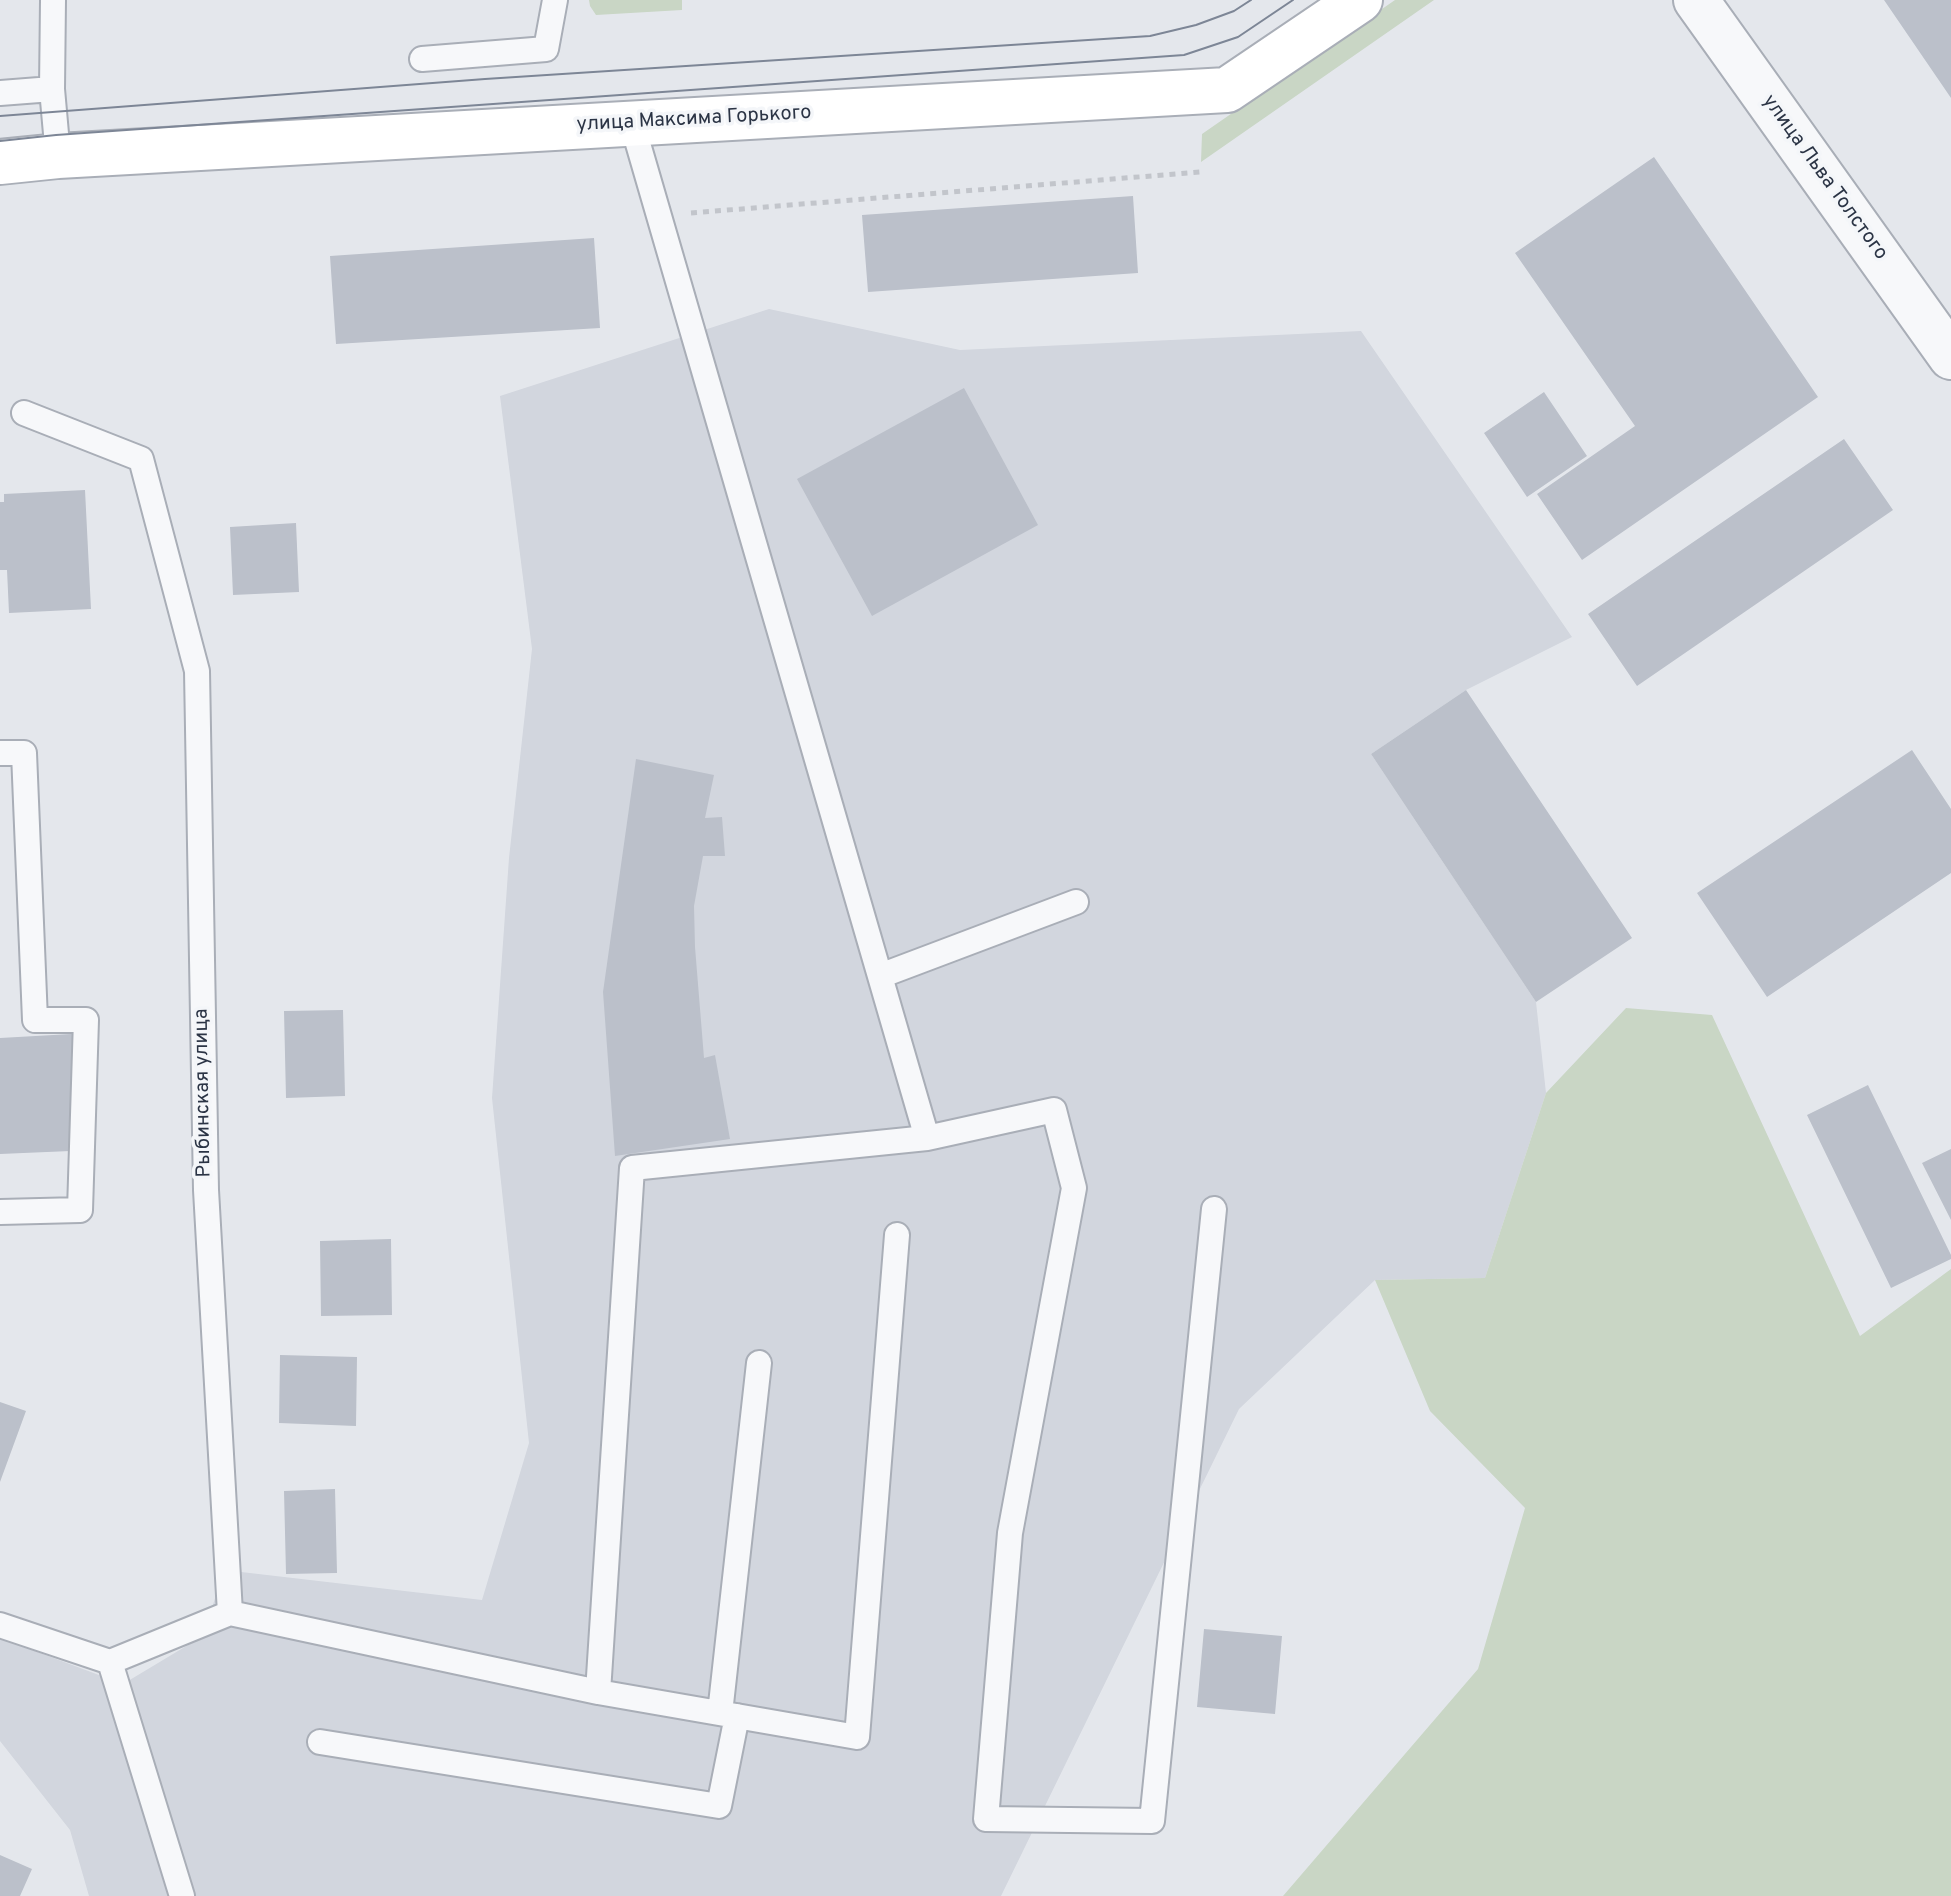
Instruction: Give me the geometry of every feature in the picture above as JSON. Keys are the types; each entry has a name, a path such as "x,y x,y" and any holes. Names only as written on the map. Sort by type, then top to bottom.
{"street":[{"name":"улица Максима Горького","path":"0,162 58,156 1227,90 1360,0"},
{"name":"улица Льва Толстого","path":"1696,0 1951,357"}],"lane":[{"path":"53,0 52,89 58,156"},
{"path":"422,59 546,49 555,0"},
{"path":"0,93 52,89"},
{"path":"632,123 927,1138"},
{"name":"Рыбинская улица","path":"24,413 141,459 197,671 206,1190 230,1613"},
{"path":"0,753 24,753 35,1020 86,1020 80,1210 0,1212"},
{"path":"880,976 1076,902"},
{"path":"598,1692 632,1168 927,1138 1054,1110 1074,1188 1010,1533 986,1819 1152,1821 1214,1209"},
{"path":"0,1625 110,1662 230,1613 598,1692 857,1737 897,1235"},
{"path":"320,1742 719,1806 759,1363"},
{"path":"110,1662 182,1896"}],"path":[{"path":"659,216 1200,172"}],"shaded area":[{"path":"769,309 960,350 1361,331 1572,637 1466,690 1371,754 1536,1002 1546,1093 1485,1278 1375,1280 1239,1409 1001,1896 89,1896 70,1830 0,1741 0,1638 123,1684 203,1636 224,1570 482,1600 529,1443 492,1098 509,858 532,649 500,396"}],"green space":[{"path":"589,0 682,0 682,10 596,15"},
{"path":"1395,0 1434,0 1201,162 1202,134"},
{"path":"1626,1008 1712,1015 1860,1336 1951,1269 1951,1896 1283,1896 1478,1669 1525,1508 1430,1411 1375,1280 1485,1278 1546,1093"}],"building":[{"path":"1884,0 1951,0 1951,98"},
{"path":"1654,157 1818,397 1582,560 1537,494 1635,426 1515,253"},
{"path":"1133,196 1138,273 868,292 862,215"},
{"path":"594,238 600,328 336,344 330,256"},
{"path":"964,388 1038,525 872,616 797,479"},
{"path":"1544,392 1587,456 1527,497 1484,433"},
{"path":"1844,439 1893,510 1637,686 1588,614"},
{"path":"85,490 91,609 9,613 7,570 0,570 0,502 4,502 4,494"},
{"path":"296,523 299,592 233,595 230,527"},
{"path":"1466,690 1632,938 1536,1002 1371,754"},
{"path":"1912,750 1951,809 1951,873 1767,997 1697,893"},
{"path":"636,759 714,775 705,818 722,817 725,856 703,856 694,906 695,947 704,1058 715,1055 730,1139 615,1156 603,992"},
{"path":"343,1010 345,1096 286,1098 284,1011"},
{"path":"89,1033 94,1150 0,1154 0,1038"},
{"path":"1868,1085 1951,1255 1951,1259 1891,1288 1807,1115"},
{"path":"1951,1149 1951,1220 1922,1163"},
{"path":"391,1239 392,1315 321,1316 320,1241"},
{"path":"280,1355 357,1357 356,1426 279,1423"},
{"path":"0,1402 26,1411 0,1482"},
{"path":"335,1489 337,1573 286,1574 284,1491"},
{"path":"1204,1629 1282,1636 1275,1714 1197,1707"},
{"path":"0,1855 32,1869 20,1896 0,1896"}],"tram line":[{"path":"0,116 485,79 1150,36 1196,25 1234,11 1251,0"},
{"path":"0,141 1184,55 1238,37 1293,0"}]}
